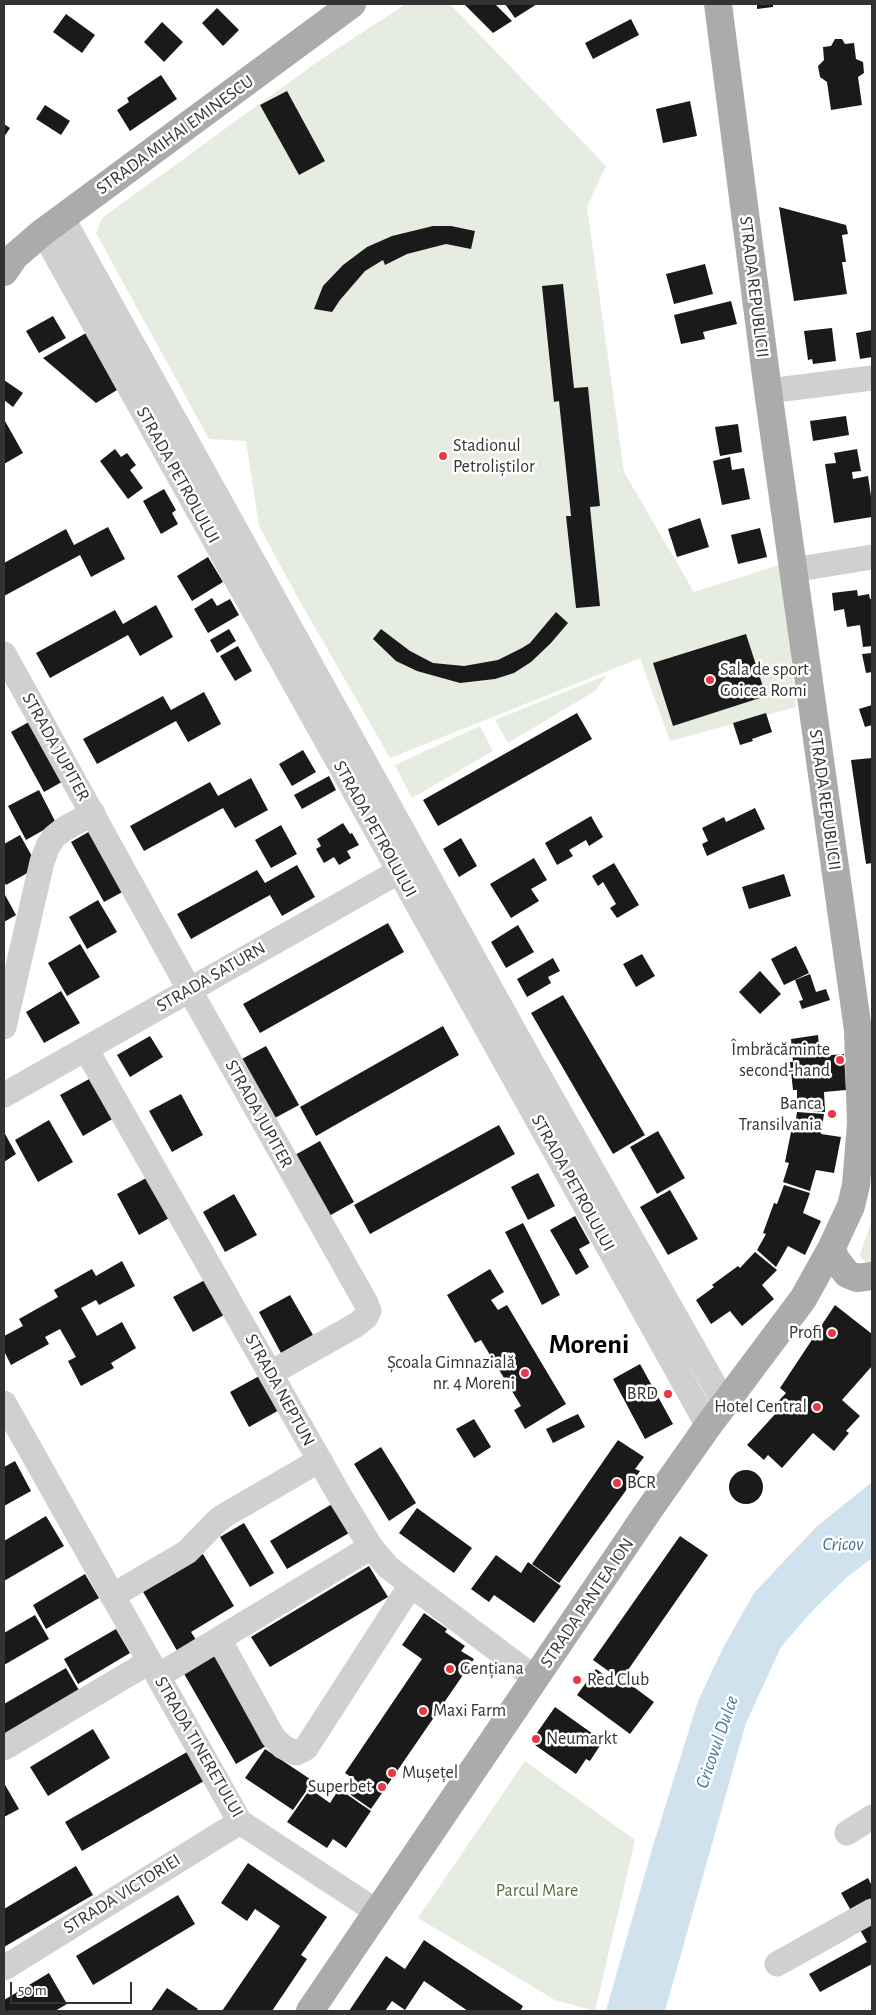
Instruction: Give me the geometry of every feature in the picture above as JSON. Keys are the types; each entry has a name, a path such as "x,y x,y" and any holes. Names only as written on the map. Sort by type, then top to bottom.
{"main road":[{"name":"STRADA MIHAI EMINESCU","path":"4,272 15,256 52,225 352,4"},
{"name":"STRADA REPUBLICII","path":"718,4 768,391 858,1030 867,1118 851,1206 832,1247"},
{"name":"STRADA REPUBLICII","path":"858,1030 872,1061"},
{"name":"STRADA PANTEA ION","path":"310,2011 649,1510 708,1426 810,1295 832,1247"},
{"path":"832,1247 835,1258 863,1283"},
{"name":"STRADA PANTEA ION","path":"810,1295 863,1283"}],"street":[{"name":"STRADA PETROLULUI","path":"52,225 523,1071 708,1426"},
{"path":"768,391 872,378"},
{"path":"793,570 872,557"},
{"name":"STRADA JUPITER","path":"4,654 369,1311 366,1317 356,1325 270,1373"},
{"name":"STRADA JUPITER","path":"4,1027 42,862 48,846 54,837 64,829 93,813"},
{"name":"STRADA SATURN","path":"4,1095 409,866"},
{"name":"STRADA NEPTUN","path":"86,1049 371,1547 388,1567 536,1679"},
{"name":"STRADA PETROLULUI","path":"523,1071 725,1404"},
{"name":"STRADA TINERETULUI","path":"4,1403 12,1435 112,1596 153,1669 234,1826 372,1917"},
{"path":"112,1596 187,1552 210,1528 227,1514 320,1460"},
{"path":"153,1669 218,1639 371,1547"},
{"path":"218,1639 273,1737 283,1747 296,1753 306,1748 411,1585"},
{"name":"STRADA TINERETULUI","path":"4,1748 153,1669"},
{"path":"847,1834 872,1818"},
{"name":"STRADA VICTORIEI","path":"4,1968 234,1826"},
{"path":"777,1964 872,1911"}],"green space":[{"path":"406,4 450,4 606,166 587,207 624,472 694,592 782,564 796,707 670,741 640,658 390,758 259,526 246,441 209,439 96,233 102,218 320,60"},
{"path":"607,675 595,691 508,743 495,720"},
{"path":"480,726 493,751 412,798 395,765"},
{"path":"872,1220 872,1266 863,1260 860,1254"},
{"name":"Parcul Mare","path":"525,1761 635,1840 595,2011 555,2000 418,1918"}],"water":[{"name":"Cricov","path":"872,1482 872,1558 846,1578 812,1611 781,1647 746,1723 665,2011 606,2011 652,1849 698,1701 723,1648 754,1593 816,1527"}],"building":[{"path":"464,4 495,4 512,21 493,33"},
{"path":"505,4 537,4 515,18"},
{"path":"757,4 773,4 773,7 757,9"},
{"path":"217,8 239,30 223,46 202,23"},
{"path":"66,14 95,35 82,53 53,32"},
{"path":"631,19 639,35 593,59 585,43"},
{"path":"162,22 183,42 164,62 144,42"},
{"path":"835,39 842,39 845,44 854,43 856,59 863,62 864,73 858,77 862,105 831,110 827,82 820,77 818,66 824,60 823,47 831,46"},
{"path":"161,75 177,99 130,131 117,110 129,102 127,98"},
{"path":"287,91 325,161 299,175 260,105"},
{"path":"690,101 697,136 663,143 656,109"},
{"path":"45,105 70,121 61,135 36,119"},
{"path":"4,124 10,128 4,137"},
{"path":"779,207 846,225 848,234 842,235 846,262 842,262 847,294 794,301"},
{"path":"433,226 451,226 475,231 471,249 446,244 407,254 385,265 383,260 365,271 332,312 314,309 323,286 343,265 367,247 392,236"},
{"path":"705,264 713,294 674,304 666,274"},
{"path":"563,284 574,388 588,387 600,506 590,507 600,606 576,608 566,516 571,516 559,401 554,402 542,286"},
{"path":"731,301 737,324 703,332 705,339 681,344 674,315"},
{"path":"53,316 66,338 39,353 26,331"},
{"path":"832,328 836,361 813,364 812,359 808,360 804,331"},
{"path":"872,330 872,357 860,359 856,333"},
{"path":"86,333 117,390 96,403 43,358"},
{"path":"4,380 23,393 13,407 4,400"},
{"path":"846,416 849,435 813,441 810,421"},
{"path":"4,421 23,453 4,464"},
{"path":"738,424 742,452 720,456 715,427"},
{"path":"115,449 121,457 127,453 136,465 130,470 143,488 128,499 100,461"},
{"path":"857,449 861,471 852,472 853,479 868,476 872,517 834,523 825,464 836,463 834,453"},
{"path":"730,457 732,470 744,468 750,499 722,505 713,461"},
{"path":"164,489 176,510 172,513 178,524 161,534 143,501"},
{"path":"700,518 709,547 677,557 668,529"},
{"path":"108,527 125,559 91,577 80,555 4,596 4,563 66,529 74,545"},
{"path":"760,528 767,557 738,564 731,535"},
{"path":"208,557 223,582 192,601 177,576"},
{"path":"857,590 858,596 869,594 870,599 872,599 872,646 863,647 860,625 847,627 844,609 834,611 832,593"},
{"path":"212,598 217,606 230,599 239,615 208,633 194,609"},
{"path":"156,605 173,637 140,656 128,635 50,678 36,653 115,610 123,624"},
{"path":"556,612 568,623 551,643 531,662 514,673 495,679 460,683 417,671 396,661 373,639 381,629 410,651 433,663 464,666 498,660 522,648 530,643"},
{"path":"229,629 236,641 217,653 210,640"},
{"name":"Sala de sport Goicea Romi","path":"746,634 766,696 673,726 653,663"},
{"path":"238,646 252,671 235,681 220,656"},
{"path":"872,653 872,672 866,673 862,654"},
{"path":"204,692 221,724 188,742 176,721 97,764 83,739 163,696 171,710"},
{"path":"872,705 872,725 865,727 859,709"},
{"path":"577,713 592,739 438,826 423,800"},
{"path":"766,713 772,732 740,745 733,723"},
{"path":"34,719 67,779 44,792 11,732"},
{"path":"303,750 316,772 292,786 279,764"},
{"path":"872,758 872,863 866,864 851,760"},
{"path":"329,776 336,790 302,809 294,795"},
{"path":"251,778 268,810 235,828 223,808 144,851 130,826 210,782 218,796"},
{"path":"39,790 56,823 26,840 8,806"},
{"path":"755,808 765,829 707,856 702,844 708,841 702,828 724,817 726,822"},
{"path":"591,816 603,837 589,846 586,840 569,850 573,856 557,865 545,843"},
{"path":"343,823 359,845 347,851 351,858 339,865 334,857 324,863 316,849 321,846 317,839"},
{"path":"281,825 297,854 271,868 255,840"},
{"path":"92,830 126,890 104,902 71,842"},
{"path":"20,835 38,867 6,885 4,881 4,844"},
{"path":"461,838 477,866 459,877 443,849"},
{"path":"534,858 547,880 531,889 539,901 511,918 490,884"},
{"path":"614,863 639,905 617,918 610,908 616,904 603,882 598,886 592,876"},
{"path":"297,865 315,897 282,916 270,895 191,939 177,914 257,870 265,883"},
{"path":"784,874 791,896 749,909 742,887"},
{"path":"4,893 16,915 4,922"},
{"path":"98,900 117,932 87,949 69,917"},
{"path":"388,923 404,952 260,1033 243,1004"},
{"path":"518,925 534,952 506,968 491,942"},
{"path":"80,944 100,977 67,996 48,963"},
{"path":"796,946 809,973 784,985 771,959"},
{"path":"642,954 655,976 636,987 623,964"},
{"path":"553,958 560,971 548,977 551,983 527,997 517,979"},
{"path":"760,971 781,994 760,1014 739,992"},
{"path":"810,974 816,992 826,989 830,1000 802,1009 799,1001 803,1000 795,980"},
{"path":"61,991 80,1023 44,1043 26,1012"},
{"path":"563,995 645,1135 613,1154 531,1013"},
{"path":"443,1026 459,1055 316,1136 300,1107"},
{"path":"818,1035 820,1056 844,1054 846,1090 824,1092 825,1112 797,1110 797,1090 793,1090 790,1062 793,1062 791,1039"},
{"path":"150,1036 163,1057 130,1077 117,1055"},
{"path":"266,1046 299,1105 273,1119 240,1060"},
{"path":"91,1078 114,1118 83,1136 60,1095"},
{"path":"181,1094 203,1135 172,1152 149,1111"},
{"path":"797,1112 824,1114 821,1134 841,1137 834,1173 816,1170 810,1191 783,1182 789,1163 785,1162 791,1132 794,1133"},
{"path":"49,1120 73,1162 38,1182 15,1140"},
{"path":"499,1125 515,1154 370,1234 354,1205"},
{"path":"658,1131 685,1178 657,1194 630,1147"},
{"path":"4,1132 16,1154 4,1162"},
{"path":"320,1141 354,1202 329,1216 295,1155"},
{"path":"538,1173 555,1206 528,1220 511,1187"},
{"path":"148,1177 171,1217 139,1235 117,1194"},
{"path":"784,1185 810,1193 803,1213 821,1221 805,1255 788,1246 776,1267 757,1250 766,1234 763,1233 774,1203 777,1204"},
{"path":"670,1190 698,1239 668,1255 640,1207"},
{"path":"234,1194 257,1235 225,1252 203,1212"},
{"path":"575,1216 590,1243 579,1249 589,1267 576,1275 550,1230"},
{"path":"523,1223 560,1295 542,1305 505,1232"},
{"path":"755,1252 777,1270 762,1285 774,1299 742,1326 730,1311 711,1324 696,1300 714,1287 712,1285 738,1266 740,1268"},
{"path":"122,1261 135,1286 99,1305 96,1300 81,1308 97,1336 122,1322 136,1348 111,1363 114,1368 81,1386 68,1361 76,1357 60,1329 45,1337 49,1344 11,1365 4,1351 4,1336 23,1326 19,1319 58,1297 54,1290 92,1269 96,1276"},
{"name":"Școala Gimnazială nr. 4 Moreni","path":"490,1269 504,1292 491,1300 498,1310 507,1305 566,1404 525,1429 514,1410 521,1406 481,1340 475,1343 447,1295"},
{"path":"205,1280 224,1315 193,1332 173,1297"},
{"path":"290,1295 313,1335 281,1353 259,1312"},
{"path":"835,1305 872,1334 872,1366 842,1400 860,1416 846,1431 849,1433 834,1451 813,1433 782,1468 768,1455 764,1460 747,1445 777,1412 772,1408 786,1393 780,1388"},
{"path":"640,1364 673,1424 645,1439 613,1379"},
{"path":"261,1375 281,1409 249,1427 230,1392"},
{"path":"578,1414 585,1427 553,1443 546,1429"},
{"path":"474,1419 491,1447 474,1458 456,1429"},
{"path":"618,1440 644,1457 635,1469 640,1471 559,1583 532,1564"},
{"path":"381,1447 416,1503 389,1521 354,1464"},
{"path":"15,1461 31,1491 4,1506 4,1467"},
{"path":"746,1470 753,1471 758,1475 762,1480 762,1494 758,1499 753,1503 746,1504 739,1503 734,1499 730,1494 729,1487 730,1480 734,1475 739,1471"},
{"path":"332,1504 349,1533 287,1569 270,1541"},
{"path":"417,1508 472,1548 454,1573 399,1533"},
{"path":"46,1516 64,1546 4,1581 4,1541"},
{"path":"244,1523 274,1573 250,1587 220,1537"},
{"path":"680,1536 708,1555 621,1680 593,1660"},
{"path":"203,1554 234,1606 191,1632 198,1643 179,1654 142,1590"},
{"path":"496,1555 521,1573 528,1562 561,1586 534,1623 494,1595 489,1602 471,1589"},
{"path":"369,1566 388,1597 270,1667 251,1637"},
{"path":"85,1574 99,1598 46,1629 33,1605"},
{"path":"424,1613 447,1629 445,1632 465,1646 461,1651 474,1659 371,1809 348,1793 357,1781 345,1773 422,1659 402,1645"},
{"path":"35,1615 49,1639 4,1665 4,1633"},
{"path":"116,1629 130,1653 78,1684 64,1659"},
{"path":"213,1654 266,1746 236,1764 183,1672"},
{"path":"66,1668 80,1692 4,1736 4,1704"},
{"path":"596,1669 623,1688 627,1682 654,1702 630,1734 577,1695"},
{"path":"555,1707 603,1741 590,1761 586,1759 576,1774 535,1745 534,1737","holes":["562,1732 569,1737 564,1743 558,1739"]},
{"path":"93,1729 110,1758 48,1796 30,1767"},
{"path":"265,1749 313,1781 293,1810 245,1778"},
{"path":"187,1752 204,1781 82,1851 65,1822"},
{"path":"4,1783 19,1809 4,1817"},
{"path":"310,1789 330,1803 339,1789 371,1811 346,1848 333,1839 327,1848 287,1822"},
{"path":"248,1863 327,1917 301,1955 307,1959 272,2011 222,2011 280,1926 255,1909 247,1921 221,1903"},
{"path":"76,1866 93,1895 4,1947 4,1909"},
{"path":"868,1878 872,1886 872,1906 854,1916 841,1893"},
{"path":"178,1895 195,1924 93,1985 76,1956"},
{"path":"872,1921 872,1964 820,1992 809,1974 867,1942 859,1928"},
{"path":"424,1940 523,2006 520,2011 468,2011 424,1981 405,2010 392,2001 385,2011 349,2011 386,1956 405,1969"},
{"path":"49,1973 67,2004 55,2011 4,2011 4,2000"},
{"path":"167,1988 198,2009 196,2011 151,2011"}],"place":[{"name":"Stadionul Petroliștilor","path":"443,456"},
{"name":"Sala de sport Goicea Romi","path":"710,680"},
{"name":"Îmbrăcăminte second-hand","path":"840,1060"},
{"name":"Banca Transilvania","path":"832,1114"},
{"name":"Profi","path":"832,1333"},
{"name":"Școala Gimnazială nr. 4 Moreni","path":"525,1373"},
{"name":"BRD","path":"668,1394"},
{"name":"Hotel Central","path":"817,1407"},
{"name":"BCR","path":"617,1483"},
{"name":"Gențiana","path":"450,1669"},
{"name":"Red Club","path":"577,1680"},
{"name":"Maxi Farm","path":"423,1711"},
{"name":"Neumarkt","path":"536,1739"},
{"name":"Mușețel","path":"392,1773"},
{"name":"Superbet","path":"382,1787"}],"district":[{"name":"Moreni","path":"589,1345"}],"water label":[{"name":"Cricovul Dulce","path":"717,1742"}]}
